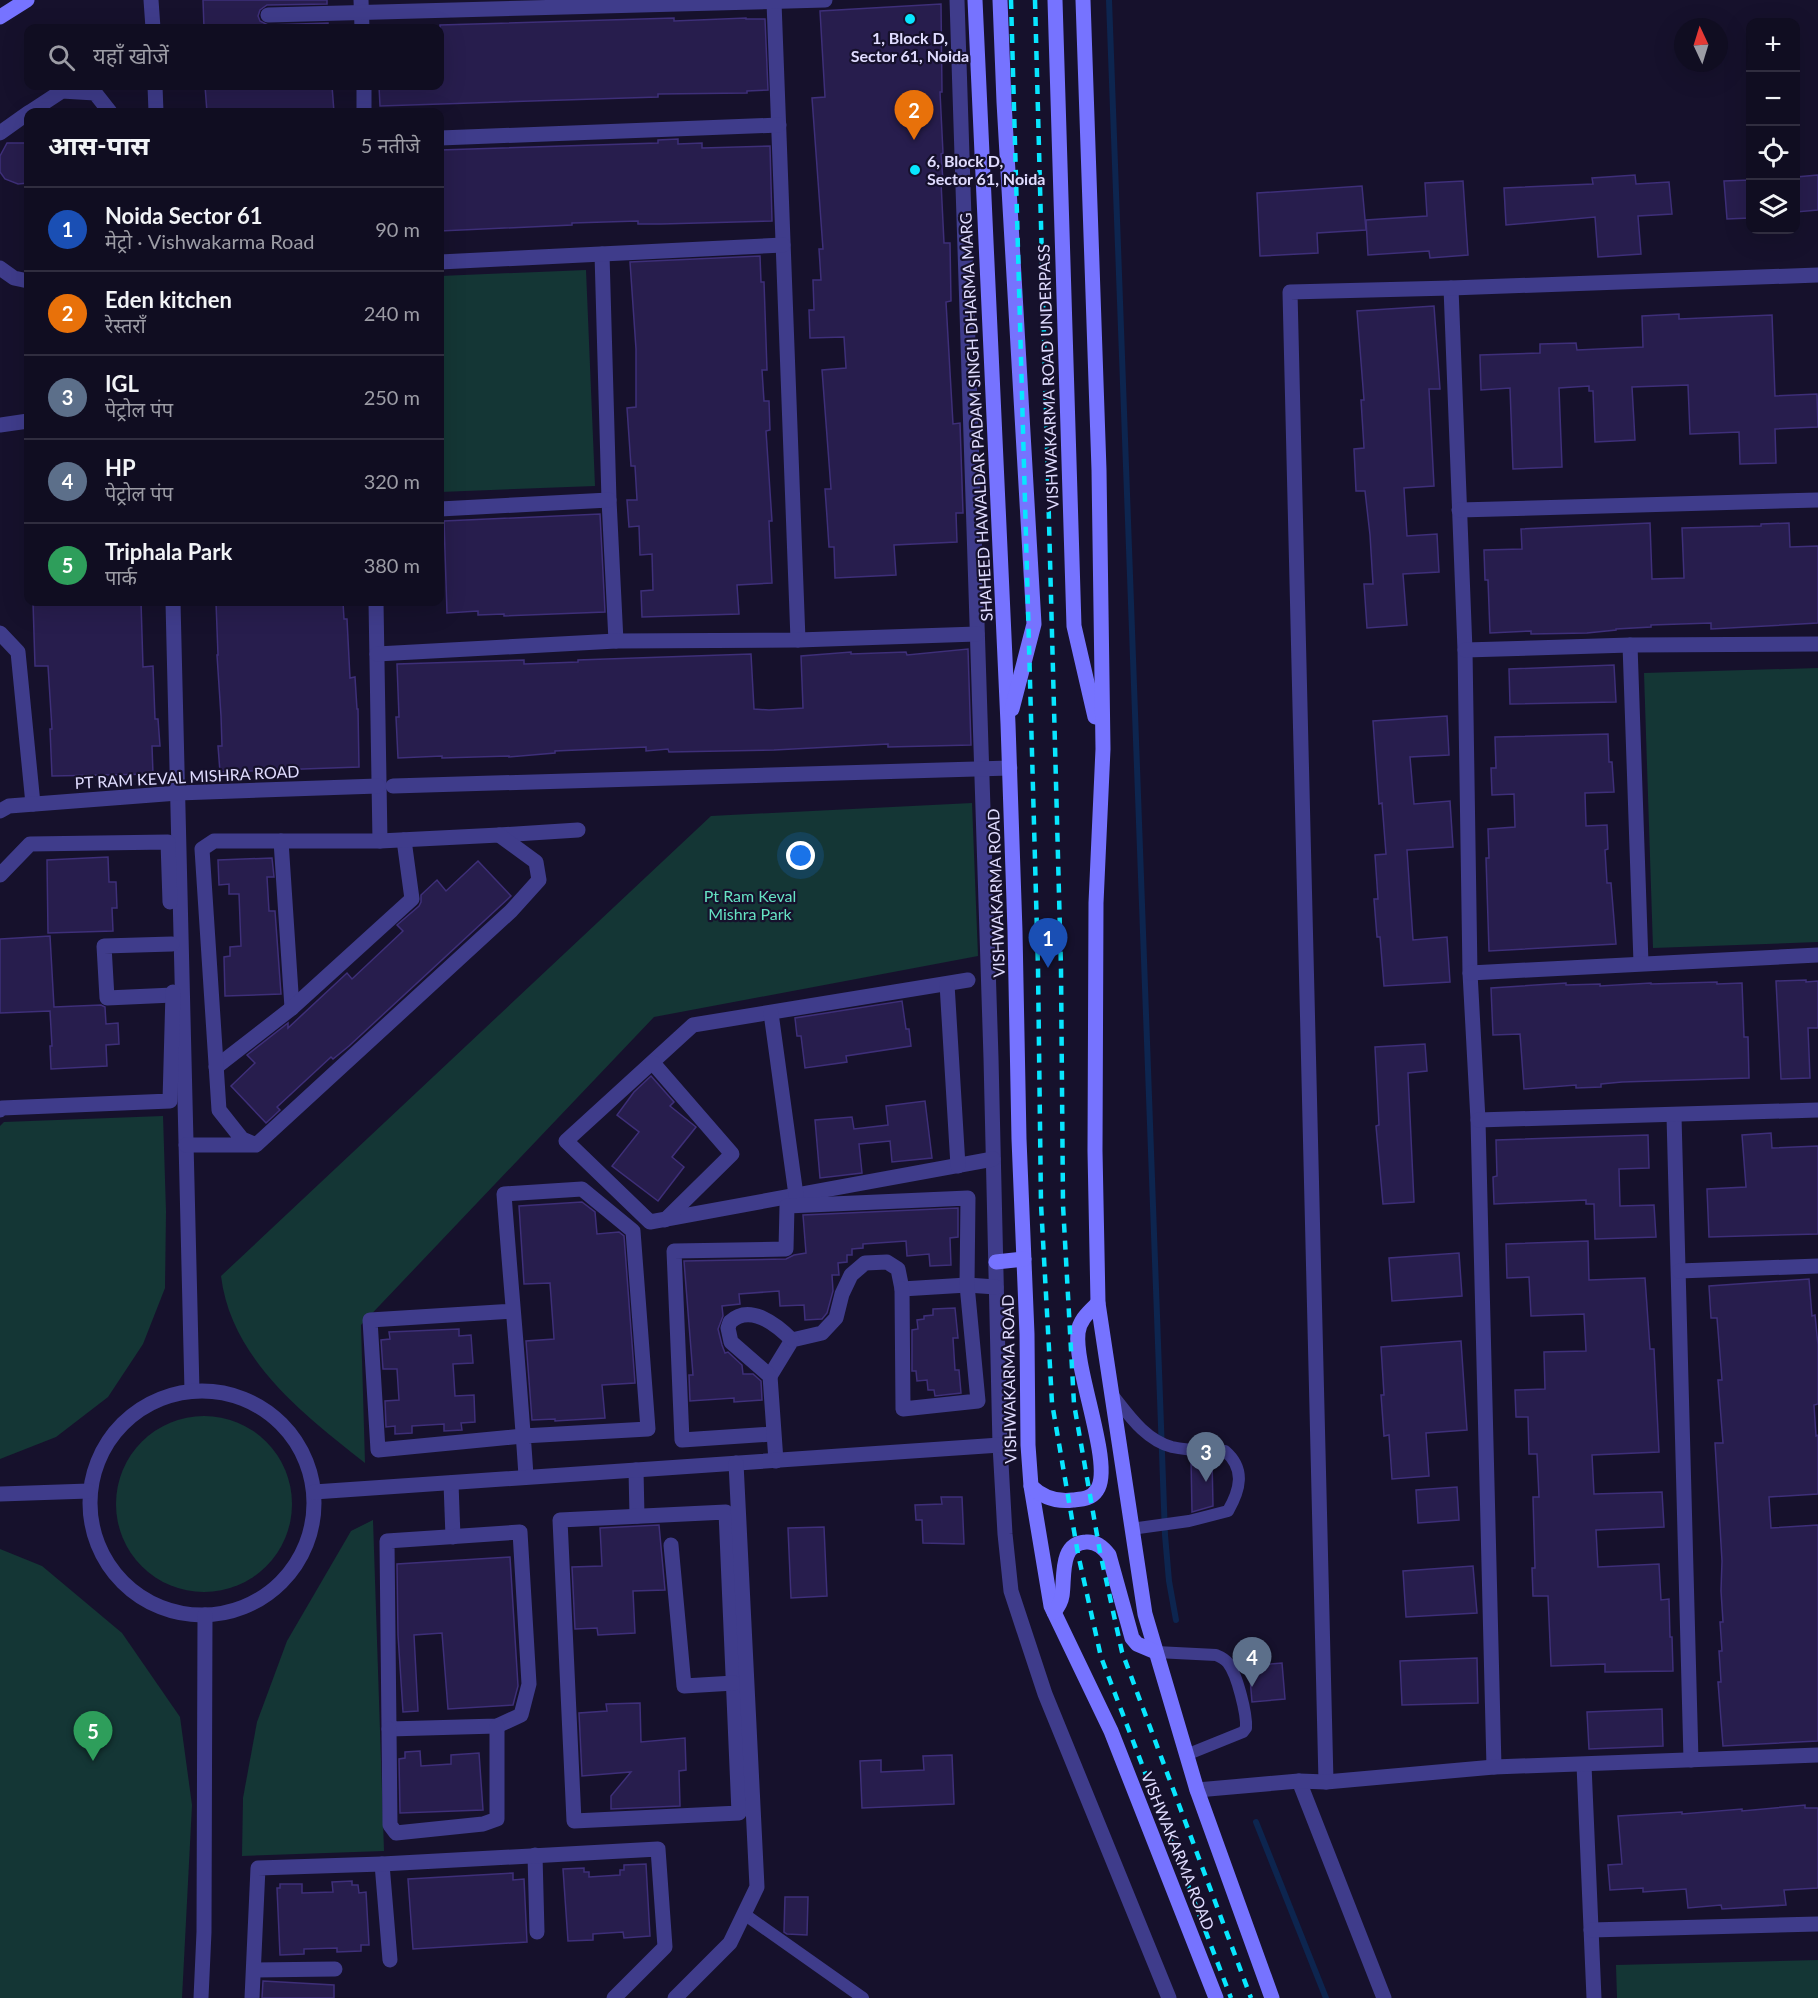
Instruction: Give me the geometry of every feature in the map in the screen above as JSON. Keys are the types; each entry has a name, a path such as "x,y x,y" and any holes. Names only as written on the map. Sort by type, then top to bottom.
{"main road":[{"path":"0,17 27,0"},
{"name":"SHAHEED HAWALDAR PADAM SINGH DHARMA MARG","path":"975,0 1008,724"},
{"name":"VISHWAKARMA ROAD UNDERPASS","path":"1000,0 1004,114 1034,624 1008,724"},
{"name":"VISHWAKARMA ROAD UNDERPASS","path":"1055,0 1074,626 1103,749"},
{"path":"1083,0 1099,470 1103,749 1096,915 1095,1150 1098,1303 1144,1614 1197,1790 1272,1998"},
{"name":"VISHWAKARMA ROAD","path":"1008,724 1031,1486 1051,1606 1111,1731 1216,1998"},
{"path":"996,1262 1024,1259"},
{"path":"1031,1486 1039,1494 1052,1499 1068,1500 1089,1498 1098,1489 1102,1464 1080,1365 1077,1335 1080,1323 1098,1303"},
{"path":"1054,1612 1063,1594 1064,1562 1068,1553 1073,1546 1082,1542 1094,1542 1105,1549 1109,1555 1132,1638 1137,1644 1156,1652"}],"street":[{"path":"151,0 153,24"},
{"path":"268,15 825,0"},
{"path":"957,0 988,976 1000,1445 1011,1591 1045,1694 1169,1998"},
{"path":"774,2 798,640"},
{"path":"155,90 156,108"},
{"path":"364,90 364,108"},
{"path":"36,108 62,91 95,93 107,108"},
{"path":"0,133 24,116"},
{"path":"444,138 779,125"},
{"path":"444,262 783,245"},
{"path":"602,254 609,500 616,641"},
{"path":"0,268 14,278 24,280"},
{"path":"1326,1782 1290,292 1818,275"},
{"path":"1451,288 1466,650 1470,973 1478,1120 1494,1767"},
{"path":"0,425 24,422"},
{"path":"444,508 609,500"},
{"path":"1459,510 1818,500"},
{"path":"173,606 178,793 177,969 186,1145 192,1391"},
{"path":"376,606 386,786 380,841"},
{"path":"0,633 18,652 33,804"},
{"path":"377,654 616,641 798,640 977,634"},
{"path":"1466,650 1630,645 1818,644"},
{"path":"1630,645 1641,963"},
{"name":"PT RAM KEVAL MISHRA ROAD","path":"0,811 9,806 178,793 981,767 1010,768"},
{"path":"256,1145 242,1139 219,1110 202,849 214,841 380,841 578,830"},
{"path":"186,1145 256,1145 511,910 539,880 536,862 499,836"},
{"path":"216,1067 292,1008 412,899 404,840"},
{"path":"281,841 292,1008"},
{"path":"0,875 30,844 168,842 172,944 177,969 173,996 170,1101 2,1108 0,1110"},
{"path":"172,944 104,946 106,998 173,996"},
{"path":"1470,973 1818,955"},
{"path":"968,980 693,1025 566,1141 650,1222 993,1159"},
{"path":"947,984 958,1166"},
{"path":"771,1013 796,1196"},
{"path":"653,1063 732,1154 665,1220"},
{"path":"1478,1120 1818,1110"},
{"path":"1674,1116 1691,1760"},
{"path":"513,1311 370,1320 378,1450 524,1436 648,1429 633,1231 582,1189 504,1194 524,1436 526,1476"},
{"path":"773,1434 682,1440 674,1251 786,1250 787,1206 968,1198 967,1285 978,1401 903,1409 902,1289 898,1269 887,1262 865,1263 851,1275 842,1294 836,1318 822,1333 792,1340 770,1376 776,1461"},
{"path":"1678,1271 1818,1266"},
{"path":"902,1289 967,1285 996,1287"},
{"path":"770,1376 731,1342 728,1328 730,1322 741,1316 755,1315 775,1325 792,1340"},
{"path":"192,1391 216,1391 245,1399 272,1415 291,1435 305,1458 314,1492 312,1524 305,1548 291,1570 261,1599 218,1614 187,1614 154,1605 122,1583 95,1541 89,1491 104,1446 137,1410 192,1391"},
{"path":"314,1492 1000,1445"},
{"path":"675,1998 730,1943 757,1887 736,1463"},
{"path":"636,1470 637,1516"},
{"path":"452,1483 453,1537"},
{"path":"0,1494 89,1491"},
{"path":"726,1512 734,1683 740,1813 574,1821 560,1520 726,1512"},
{"path":"389,1729 497,1726 522,1715 529,1684 520,1532 387,1541 390,1825 396,1833 483,1824 497,1819 497,1726"},
{"path":"671,1545 684,1686 734,1683"},
{"path":"201,1998 204,1932 205,1615"},
{"path":"1197,1790 1299,1781 1326,1782 1494,1767 1818,1755"},
{"path":"1584,1765 1594,1998"},
{"path":"1299,1781 1384,1998"},
{"path":"252,1998 258,1868 382,1864 658,1849 665,1947 614,1998"},
{"path":"535,1855 537,1932"},
{"path":"382,1864 390,1960"},
{"path":"1592,1930 1818,1924"},
{"path":"254,1970 335,1969"}],"lane":[{"path":"968,980 988,976"},
{"path":"1111,1393 1136,1424 1161,1443 1189,1449 1225,1451 1237,1465 1239,1480 1237,1495 1228,1511 1131,1529"},
{"path":"1156,1652 1216,1655 1230,1664 1233,1672 1246,1728 1243,1732 1186,1755"},
{"path":"744,1914 850,1994 863,1998"}],"green space":[{"path":"586,270 595,486 444,492 444,276"},
{"path":"1818,668 1818,942 1653,948 1644,673"},
{"name":"Pt Ram Keval Mishra Park","path":"972,803 978,956 654,1017 361,1325 365,1463 295,1405 274,1383 255,1359 239,1333 228,1306 221,1276 711,816"},
{"path":"163,1116 166,1211 165,1288 143,1344 108,1397 56,1437 0,1459 0,1126 4,1122"},
{"path":"204,1416 221,1417 238,1422 266,1442 286,1470 291,1487 291,1521 286,1538 266,1566 238,1586 221,1591 204,1592 187,1591 170,1586 142,1566 122,1538 117,1521 116,1504 117,1487 122,1470 142,1442 170,1422 187,1417"},
{"path":"373,1520 384,1851 242,1856 243,1798 257,1722 287,1641 351,1531"},
{"path":"0,1549 42,1566 122,1633 180,1717 192,1805 182,1998 0,1998"},
{"path":"1818,1960 1818,1998 1617,1998 1616,1965"}],"building":[{"path":"203,0 327,0 327,4 267,5 260,10 258,16 260,21 266,24 204,24"},
{"path":"941,4 942,92 940,92 943,181 941,182 944,243 950,243 951,301 946,302 953,424 960,423 963,513 956,513 957,542 894,545 896,575 835,578 834,547 829,547 825,489 831,489 822,370 846,368 844,337 810,338 809,310 814,310 813,280 821,280 819,249 823,249 812,98 825,97 820,11"},
{"path":"674,18 674,21 765,19 768,90 747,91 747,93 658,94 658,97 380,106 379,90 444,90 444,25"},
{"path":"205,90 332,90 334,108 207,108"},
{"path":"678,139 678,144 702,143 702,148 770,146 772,221 638,224 638,221 444,231 444,150 658,143 658,140"},
{"path":"7,143 24,143 24,183 18,184 5,179 0,172 0,156"},
{"path":"1635,175 1636,184 1669,182 1672,214 1638,216 1641,254 1598,257 1595,217 1506,225 1504,188 1593,184 1592,178"},
{"path":"1818,175 1818,210 1800,212 1800,177"},
{"path":"1746,180 1746,218 1727,219 1724,181"},
{"path":"1463,181 1468,255 1430,258 1429,251 1368,255 1366,220 1427,216 1425,183"},
{"path":"1362,186 1366,230 1317,233 1318,253 1260,256 1257,193"},
{"path":"760,256 761,282 764,282 767,370 762,370 764,401 769,401 770,430 766,431 772,521 769,521 772,583 737,585 739,614 642,617 641,591 653,590 652,554 640,555 639,526 629,527 627,500 637,500 635,466 631,466 627,408 636,407 636,349 630,262"},
{"path":"1434,306 1440,389 1429,389 1434,486 1404,488 1407,536 1437,534 1439,572 1403,574 1407,625 1367,628 1364,584 1373,584 1365,491 1356,491 1354,449 1364,448 1361,400 1364,400 1357,311"},
{"path":"1679,314 1679,319 1772,315 1775,396 1817,394 1818,427 1775,429 1776,463 1740,464 1739,432 1690,434 1688,385 1632,387 1635,440 1595,442 1593,391 1589,391 1589,386 1559,388 1562,467 1513,469 1510,388 1481,390 1480,355 1540,353 1540,344 1576,343 1577,350 1643,347 1642,316"},
{"path":"600,514 605,612 504,616 504,614 478,615 478,611 447,613 444,521"},
{"path":"1650,523 1652,579 1684,578 1682,528 1789,523 1790,547 1818,546 1818,623 1711,629 1711,623 1651,625 1651,627 1587,633 1531,634 1531,631 1490,633 1488,580 1485,580 1484,550 1522,549 1521,529"},
{"path":"33,606 141,606 143,667 153,666 155,719 158,719 160,746 152,746 153,774 52,776 48,666 35,666"},
{"path":"216,606 343,606 344,619 347,619 350,678 355,677 359,767 220,772 218,746 222,746"},
{"path":"968,649 971,745 888,747 888,744 774,750 669,752 668,749 646,751 646,747 555,751 555,753 509,757 398,758 397,664 524,660 524,664 751,654 754,709 769,710 803,708 801,656 851,652 851,654 906,652 907,655"},
{"path":"1614,665 1616,702 1510,704 1509,669"},
{"path":"1447,716 1449,755 1410,757 1414,804 1450,801 1453,847 1407,850 1413,940 1447,937 1450,982 1384,986 1374,899 1378,899 1375,855 1386,854 1382,803 1379,804 1373,721"},
{"path":"1608,734 1609,762 1612,762 1614,792 1585,793 1586,826 1607,825 1608,849 1605,850 1607,883 1611,883 1616,944 1489,951 1486,858 1489,858 1488,829 1515,827 1514,794 1492,795 1491,768 1496,768 1495,737"},
{"path":"108,857 109,882 116,882 117,908 112,908 113,931 48,933 47,860"},
{"path":"272,858 274,877 267,877 269,911 275,911 281,994 225,996 224,957 230,956 230,947 241,946 239,894 229,894 229,884 219,885 218,860"},
{"path":"478,861 511,896 349,1046 333,1059 331,1057 277,1107 280,1110 266,1123 231,1086 255,1063 247,1055 288,1023 288,1028 347,973 352,979 403,931 397,925 419,906 421,895 437,880 446,891"},
{"path":"50,936 54,1007 101,1005 105,1007 106,1024 118,1023 119,1044 106,1045 107,1066 51,1069 50,1011 0,1013 0,939"},
{"path":"1806,980 1806,982 1818,981 1818,1028 1808,1028 1810,1078 1781,1079 1776,981"},
{"path":"1717,982 1717,984 1742,983 1744,1037 1748,1037 1749,1078 1622,1082 1601,1084 1601,1087 1576,1088 1576,1085 1524,1089 1520,1034 1493,1035 1491,988 1566,983 1566,985 1600,984 1600,986"},
{"path":"902,1001 911,1046 846,1056 847,1062 805,1068 801,1036 797,1036 795,1018"},
{"path":"1425,1044 1427,1071 1408,1073 1414,1202 1383,1204 1376,1126 1379,1125 1375,1047"},
{"path":"651,1076 674,1102 670,1106 696,1127 672,1157 684,1167 658,1201 612,1166 639,1132 617,1115 634,1092"},
{"path":"925,1101 932,1158 892,1162 890,1141 859,1144 862,1173 820,1178 815,1120 852,1117 854,1129 888,1125 886,1106"},
{"path":"1771,1133 1772,1148 1818,1146 1818,1234 1709,1237 1707,1189 1746,1187 1742,1135"},
{"path":"1648,1135 1649,1168 1619,1169 1620,1206 1654,1205 1656,1237 1595,1239 1594,1204 1586,1204 1586,1200 1494,1204 1493,1177 1497,1176 1496,1140"},
{"path":"582,1202 595,1212 597,1234 619,1232 624,1236 635,1383 602,1385 605,1418 532,1420 526,1341 554,1339 550,1283 524,1284 519,1206"},
{"path":"958,1208 958,1237 950,1238 951,1265 930,1266 929,1254 907,1256 906,1241 863,1244 863,1248 852,1249 852,1255 847,1255 847,1262 838,1263 839,1275 832,1275 833,1291 827,1313 822,1319 805,1320 804,1305 780,1306 779,1291 739,1294 740,1304 722,1306 723,1316 718,1329 725,1353 728,1352 742,1365 743,1374 753,1374 761,1381 762,1400 734,1402 734,1398 690,1401 689,1375 693,1375 684,1261 786,1259 806,1253 803,1215"},
{"path":"1588,1241 1589,1280 1645,1278 1650,1349 1654,1349 1659,1452 1592,1455 1594,1494 1662,1492 1664,1527 1596,1530 1598,1567 1659,1564 1661,1600 1669,1599 1673,1671 1605,1672 1605,1664 1551,1666 1548,1596 1533,1596 1532,1568 1535,1568 1533,1497 1539,1497 1537,1454 1529,1454 1528,1417 1516,1417 1515,1390 1545,1389 1544,1352 1586,1351 1584,1314 1531,1316 1529,1277 1507,1278 1506,1244"},
{"path":"1459,1253 1462,1296 1392,1301 1389,1258"},
{"path":"1809,1279 1812,1316 1815,1315 1818,1345 1818,1404 1814,1405 1816,1436 1818,1435 1818,1494 1769,1497 1771,1528 1818,1525 1818,1741 1723,1746 1718,1682 1721,1682 1720,1622 1723,1622 1722,1561 1715,1443 1723,1443 1718,1380 1722,1380 1717,1318 1711,1318 1709,1286"},
{"path":"955,1308 958,1338 953,1338 955,1370 959,1370 961,1393 935,1396 934,1390 928,1390 927,1380 917,1381 916,1371 912,1371 912,1330 918,1329 917,1320 933,1315 933,1309"},
{"path":"459,1329 459,1336 471,1335 473,1363 453,1364 455,1396 474,1395 475,1422 461,1423 462,1430 444,1431 444,1424 412,1426 412,1433 395,1434 395,1426 386,1427 385,1401 399,1400 397,1369 383,1369 381,1340 390,1339 389,1332"},
{"path":"1461,1341 1467,1430 1426,1433 1429,1476 1392,1479 1389,1435 1384,1436 1381,1347"},
{"path":"1191,1458 1212,1459 1213,1506 1192,1512"},
{"path":"1457,1487 1459,1520 1418,1523 1416,1490"},
{"path":"941,1497 962,1497 964,1544 923,1543 922,1520 916,1520 915,1505 942,1504"},
{"path":"659,1525 665,1590 633,1591 635,1633 598,1635 597,1628 575,1629 572,1567 602,1566 600,1528"},
{"path":"824,1527 827,1596 791,1598 788,1528"},
{"path":"510,1557 518,1686 513,1705 448,1709 442,1633 414,1635 418,1711 403,1712 398,1635 397,1564"},
{"path":"1473,1566 1477,1613 1406,1617 1403,1571"},
{"path":"1477,1658 1478,1703 1402,1705 1400,1661"},
{"path":"1282,1663 1285,1699 1252,1702 1249,1666"},
{"path":"640,1703 641,1742 685,1738 686,1770 679,1771 680,1806 611,1809 611,1796 631,1772 582,1776 579,1713 607,1711 606,1704"},
{"path":"1662,1709 1663,1746 1589,1749 1587,1712"},
{"path":"420,1751 421,1766 451,1764 451,1755 479,1753 483,1810 400,1813 399,1759 405,1758 405,1752"},
{"path":"952,1755 954,1804 862,1808 860,1761 881,1760 881,1772 924,1770 923,1756"},
{"path":"1805,1805 1805,1808 1818,1808 1818,1888 1784,1890 1786,1905 1722,1909 1721,1905 1688,1908 1686,1889 1643,1892 1643,1888 1610,1890 1608,1865 1622,1864 1618,1816 1742,1809 1742,1811"},
{"path":"646,1864 650,1936 624,1938 623,1932 593,1934 593,1940 568,1941 563,1869 584,1868 584,1872 589,1872 589,1877 620,1875 620,1870 624,1870 624,1865"},
{"path":"513,1873 513,1880 524,1879 527,1942 413,1949 408,1879"},
{"path":"352,1881 352,1885 358,1885 359,1893 366,1892 369,1945 361,1945 361,1951 337,1952 337,1948 304,1949 304,1954 280,1955 277,1888 280,1888 280,1884 302,1884 302,1893 333,1892 332,1882"},
{"path":"785,1897 808,1897 807,1935 784,1932"},
{"path":"263,1981 334,1985 334,1998 262,1998"}],"waterway":[{"path":"1109,0 1165,1535 1169,1581 1176,1620"},
{"path":"1256,1822 1326,1998"}],"railway":[{"path":"1011,0 1038,968 1041,1204 1052,1403 1078,1554 1101,1657 1231,1998"},
{"path":"1035,0 1061,969 1063,1205 1074,1404 1100,1552 1122,1652 1251,1998"}],"place":[{"name":"1, Block D, Sector 61, Noida","path":"910,19"},
{"name":"Eden kitchen","path":"914,140"},
{"name":"6, Block D, Sector 61, Noida","path":"915,170"},
{"name":"Noida Sector 61","path":"1048,968"},
{"name":"IGL","path":"1206,1482"},
{"name":"HP","path":"1252,1687"},
{"name":"Triphala Park","path":"93,1761"}]}
